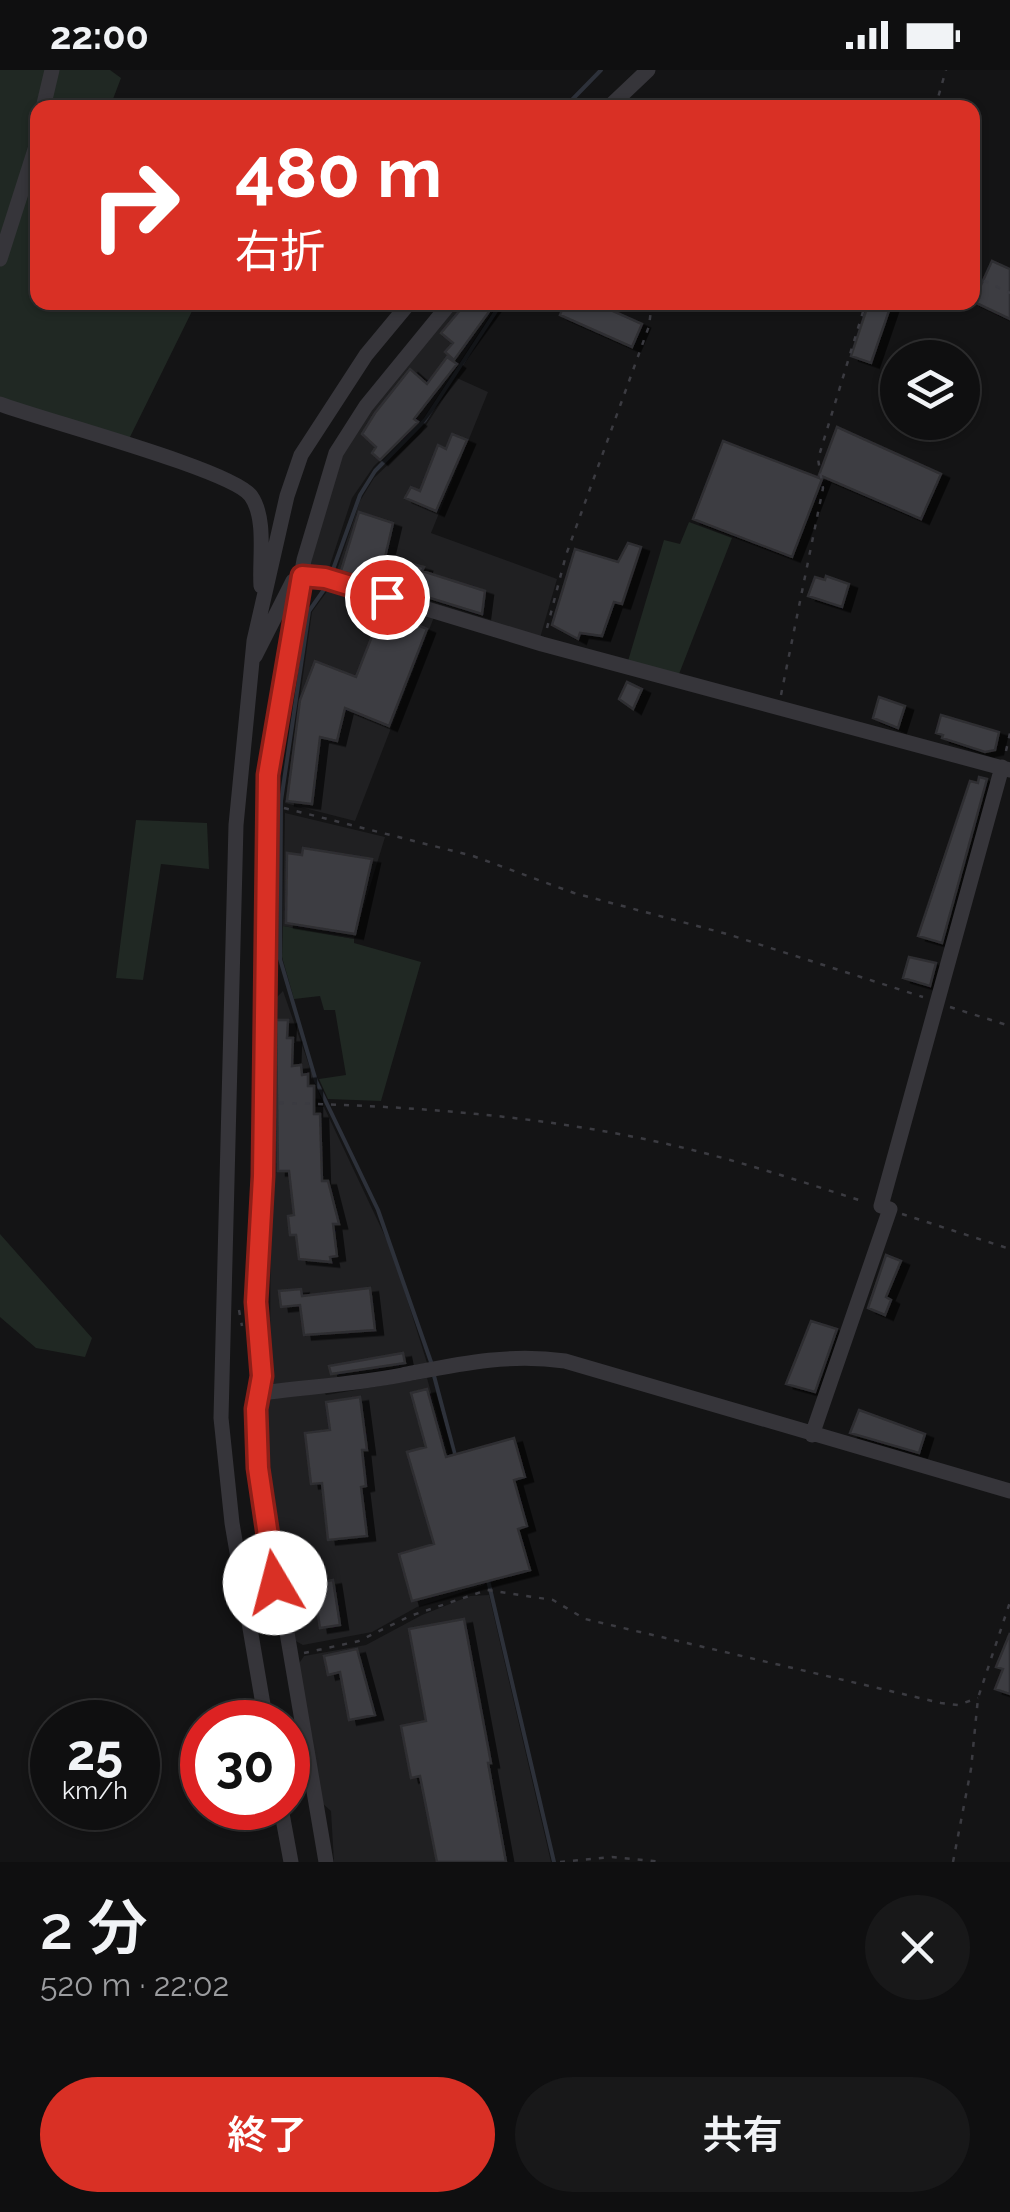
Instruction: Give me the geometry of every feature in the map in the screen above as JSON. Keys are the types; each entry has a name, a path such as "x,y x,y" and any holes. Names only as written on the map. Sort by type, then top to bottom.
{"street":[{"path":"45,100 52,70"},
{"path":"616,100 648,70"},
{"path":"0,259 30,165"},
{"path":"262,1700 232,1523 220,1418 238,773 254,641 286,496 301,456 366,355 403,310"},
{"path":"326,1862 258,1468 256,1409 262,1393 256,1302 268,775 302,576 324,484 336,453 366,406 444,310"},
{"path":"0,404 163,456 242,487 256,507 264,600"},
{"path":"255,656 293,581 302,576 330,580 542,644 1006,768 937,1002 885,1208 812,1435"},
{"path":"262,1393 432,1369 479,1358 530,1356 565,1361 1010,1491"},
{"path":"285,1830 291,1862"}],"path":[{"path":"937,100 946,70"},
{"path":"980,279 1010,293"},
{"path":"542,644 566,555 649,326 651,310"},
{"path":"778,706 824,488 818,459 864,310"},
{"path":"1006,768 1010,734"},
{"path":"286,808 473,856 574,893 726,934 1010,1026"},
{"path":"262,1102 411,1105 702,1152 1010,1249"},
{"path":"239,1310 242,1326"},
{"path":"290,1656 359,1641 410,1616 487,1590 553,1600 585,1620 846,1684 958,1705 978,1698"},
{"path":"952,1862 971,1770 978,1698 1010,1602"},
{"path":"560,1862 612,1857 663,1862"}],"shaded area":[{"path":"0,70 110,70 121,78 113,100 30,100 30,310 193,310 129,439 0,404"},
{"path":"452,310 493,310 423,419 374,466 352,498 327,574 313,570 309,561 341,458 367,414"},
{"path":"457,378 488,392 431,533 557,579 540,638 335,576 360,501 374,478 421,433"},
{"path":"689,522 732,538 679,674 628,661 664,540 680,544"},
{"path":"331,586 434,617 355,821 285,803 312,612"},
{"path":"285,813 385,837 354,939 283,926"},
{"path":"136,820 207,823 209,869 161,864 143,980 116,978"},
{"path":"283,926 354,939 354,943 421,962 381,1101 328,1099 319,1079 346,1075 335,1010 324,1010 320,996 294,999 282,957"},
{"path":"271,978 277,997 283,991 321,1099 267,1095"},
{"path":"324,1107 392,1251 427,1363 277,1387 270,1382 271,1131 266,1129 268,1109"},
{"path":"0,1234 92,1338 85,1357 36,1348 0,1317"},
{"path":"427,1378 484,1585 417,1607 372,1632 303,1645 292,1639 264,1473 262,1407 271,1398 323,1391 326,1395"},
{"path":"489,1595 551,1862 334,1862 331,1811 322,1803 310,1734 310,1700 304,1700 298,1665 304,1656 366,1645 422,1615 470,1596"}],"building":[{"path":"992,261 1010,269 1010,319 980,305 981,285"},
{"path":"460,310 490,310 454,360 445,352 453,343 441,333"},
{"path":"562,310 611,310 642,324 632,347 560,315"},
{"path":"866,310 889,310 871,363 851,356"},
{"path":"447,357 457,364 414,419 418,422 380,460 372,453 376,447 362,434 375,413 410,369 427,384"},
{"path":"837,427 941,474 921,519 819,475"},
{"path":"452,434 467,440 436,511 405,498 411,487 420,491 438,445 446,449"},
{"path":"723,441 822,479 792,557 693,519"},
{"path":"359,512 393,523 379,583 341,571"},
{"path":"628,543 641,547 622,604 614,602 602,636 580,633 578,639 552,625 575,549 618,562"},
{"path":"409,563 424,567 422,571 485,591 482,614 401,589"},
{"path":"826,576 849,584 842,607 808,596 815,577 825,580"},
{"path":"382,611 427,629 389,726 345,708 337,741 320,737 312,804 287,801 300,700 315,661 356,677"},
{"path":"627,682 642,689 633,709 619,699"},
{"path":"879,697 905,706 898,728 873,718"},
{"path":"941,715 999,732 995,750 985,752 942,738 936,733"},
{"path":"979,777 987,779 942,943 918,936 970,781 978,783"},
{"path":"303,848 372,859 355,934 286,923 287,853 302,855"},
{"path":"909,957 936,963 930,986 903,978"},
{"path":"276,1020 288,1020 287,1038 293,1038 292,1066 301,1065 302,1075 308,1074 308,1086 314,1086 314,1114 320,1114 322,1181 328,1181 339,1224 333,1224 337,1256 330,1257 331,1262 299,1259 296,1235 290,1235 288,1216 294,1215 289,1171 278,1171"},
{"path":"886,1255 901,1261 886,1297 891,1300 885,1315 868,1308"},
{"path":"370,1288 375,1330 304,1335 300,1305 281,1307 279,1291 301,1289 302,1296"},
{"path":"811,1321 837,1329 815,1392 786,1384"},
{"path":"403,1353 405,1363 331,1374 329,1366"},
{"path":"427,1389 446,1457 514,1438 525,1477 514,1480 527,1526 518,1529 530,1570 412,1601 399,1554 434,1544 407,1452 426,1447 411,1393"},
{"path":"360,1397 367,1450 362,1450 366,1486 361,1487 367,1536 328,1540 322,1483 311,1484 305,1433 330,1430 326,1402"},
{"path":"859,1410 925,1434 919,1453 850,1433"},
{"path":"310,1578 311,1584 333,1580 340,1625 320,1628 316,1601 295,1604 292,1580"},
{"path":"464,1619 506,1862 437,1862 420,1776 411,1778 401,1726 426,1721 409,1629"},
{"path":"1010,1633 1010,1694 995,1689 1003,1669 996,1667"},
{"path":"357,1649 375,1715 349,1720 340,1672 328,1675 324,1656"}],"waterway":[{"path":"572,100 601,70"},
{"path":"331,575 360,495 375,471 425,420 497,310"},
{"path":"328,584 309,611 281,801 280,959 316,1081 378,1210 431,1362"},
{"path":"433,1372 456,1459"},
{"path":"488,1580 554,1862"}],"route":[{"path":"275,1583 258,1468 256,1409 262,1393 256,1302 263,1176 268,775 302,576 325,578 387,597"}]}
